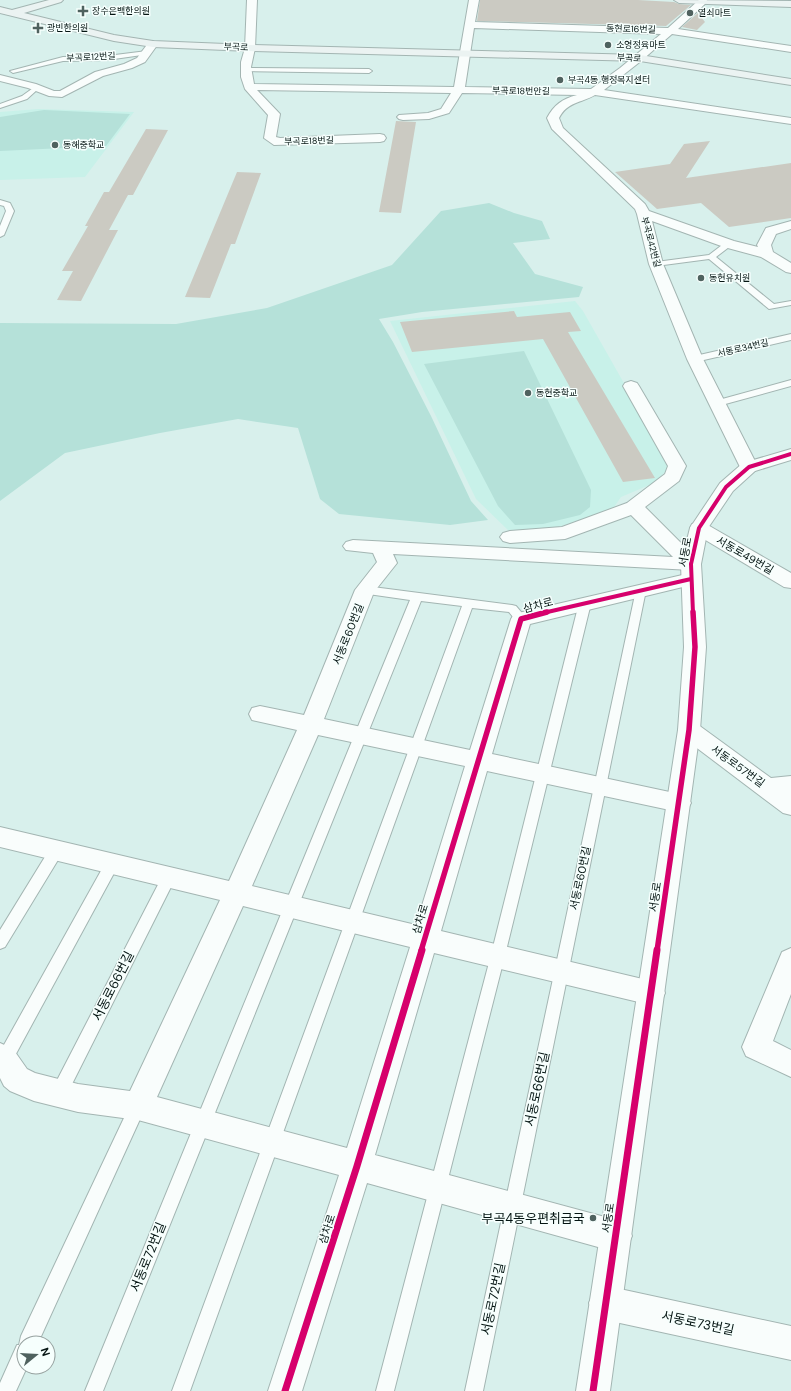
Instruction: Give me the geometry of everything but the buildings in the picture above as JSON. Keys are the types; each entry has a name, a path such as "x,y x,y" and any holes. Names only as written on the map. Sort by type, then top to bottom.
{"main road":[{"path":"0,4 39,0"},
{"path":"3,13 38,7 58,0"},
{"path":"679,0 791,4"},
{"name":"부곡로","path":"3,13 114,38 153,44 250,48 465,52 640,58 791,82"},
{"path":"60,26 66,13"}],"street":[{"path":"249,87 246,70 250,48 252,0"},
{"path":"402,117 430,116 445,111 459,90 474,0"},
{"name":"부곡로42번길","path":"703,1 640,58 594,92 567,102 557,108 553,118 563,134 640,207 644,214 656,264 694,359 718,403 749,467"},
{"name":"동현로16번길","path":"470,25 670,31 791,49"},
{"name":"부곡로12번길","path":"5,78 53,94 62,94 99,74 128,66 141,60 153,44"},
{"name":"부곡로18번안길","path":"249,87 594,92 791,121"},
{"name":"부곡로18번길","path":"249,87 274,114 270,138 275,141 326,141 356,138 380,138"},
{"path":"644,214 729,244 766,254 791,269"},
{"path":"766,254 764,245 771,231 791,225"},
{"path":"510,537 565,533 634,507 673,477 677,466 631,386"},
{"name":"서동로","path":"593,1391 689,730 695,647 691,571 699,528 726,487 749,467 791,454"},
{"path":"634,507 691,571"},
{"name":"서동로49번길","path":"699,528 791,582"},
{"name":"서동로","path":"353,546 691,571"},
{"name":"서동로60번길","path":"236,893 312,725 365,590 387,563 380,548"},
{"name":"삼차로","path":"285,1391 357,1166 521,619 640,590 691,571"},
{"path":"260,714 679,803"},
{"name":"서동로57번길","path":"689,730 767,788 791,785"},
{"path":"767,788 791,806"},
{"path":"0,837 562,970 651,993"},
{"path":"138,1106 236,893"},
{"path":"791,960 756,1047 791,1064"},
{"path":"2,1057 18,1081 58,1095 138,1106 616,1236"},
{"name":"서동로73번길","path":"606,1303 791,1343"}],"lane":[{"name":"부곡로12번길","path":"5,78 63,58 107,58 147,53"},
{"path":"246,70 369,71"},
{"path":"0,106 26,97 36,88"},
{"path":"0,202 7,205 10,209 0,234"},
{"path":"656,264 712,257 729,244"},
{"path":"712,257 772,306 791,303"},
{"name":"서동로34번길","path":"694,359 791,336"},
{"path":"718,403 791,383"},
{"name":"삼차로","path":"365,590 512,609 521,619"},
{"path":"599,786 640,590"},
{"path":"202,1124 417,597"},
{"path":"385,1391 498,955 585,603"},
{"path":"181,1391 270,1142 353,921 468,604"},
{"name":"서동로60번길","path":"562,970 599,786"},
{"path":"0,943 56,851"},
{"path":"2,1057 112,864"},
{"name":"서동로66번길","path":"58,1095 169,877"},
{"name":"서동로66번길","path":"513,1208 562,970"},
{"path":"32,1335 138,1106"},
{"name":"서동로72번길","path":"94,1391 202,1124"},
{"name":"서동로72번길","path":"474,1391 513,1208"},
{"path":"6,1391 16,1369"}],"shaded area":[{"name":"동해중학교","path":"38,109 134,112 85,177 0,180 0,112"},
{"path":"44,110 130,114 106,146 0,151 0,117"},
{"path":"489,203 514,213 542,221 550,239 513,243 535,274 583,287 579,297 422,312 379,319 393,342 431,416 471,501 488,520 450,525 339,514 320,499 298,428 238,419 160,433 65,453 0,501 0,323 176,324 267,308 392,265 441,211"},
{"name":"동현중학교","path":"575,301 583,311 671,466 654,483 621,497 612,510 555,528 510,532 476,499 390,321"},
{"path":"524,351 591,490 590,507 580,515 543,524 515,525 498,506 424,364"}],"cycle path":[{"path":"593,1391 689,730 695,647 691,564 699,528 726,487 749,467 791,454"},
{"path":"285,1391 357,1166 521,619 691,579"}],"place":[{"name":"장수은백한의원","path":"83,11"},
{"name":"열쇠마트","path":"690,13"},
{"name":"광빈한의원","path":"38,28"},
{"name":"소영정육마트","path":"608,45"},
{"name":"부곡4동 행정복지센터","path":"560,80"},
{"name":"동해중학교","path":"55,145"},
{"name":"동현유치원","path":"701,278"},
{"name":"동현중학교","path":"528,393"},
{"name":"부곡4동우편취급국","path":"593,1218"}]}
